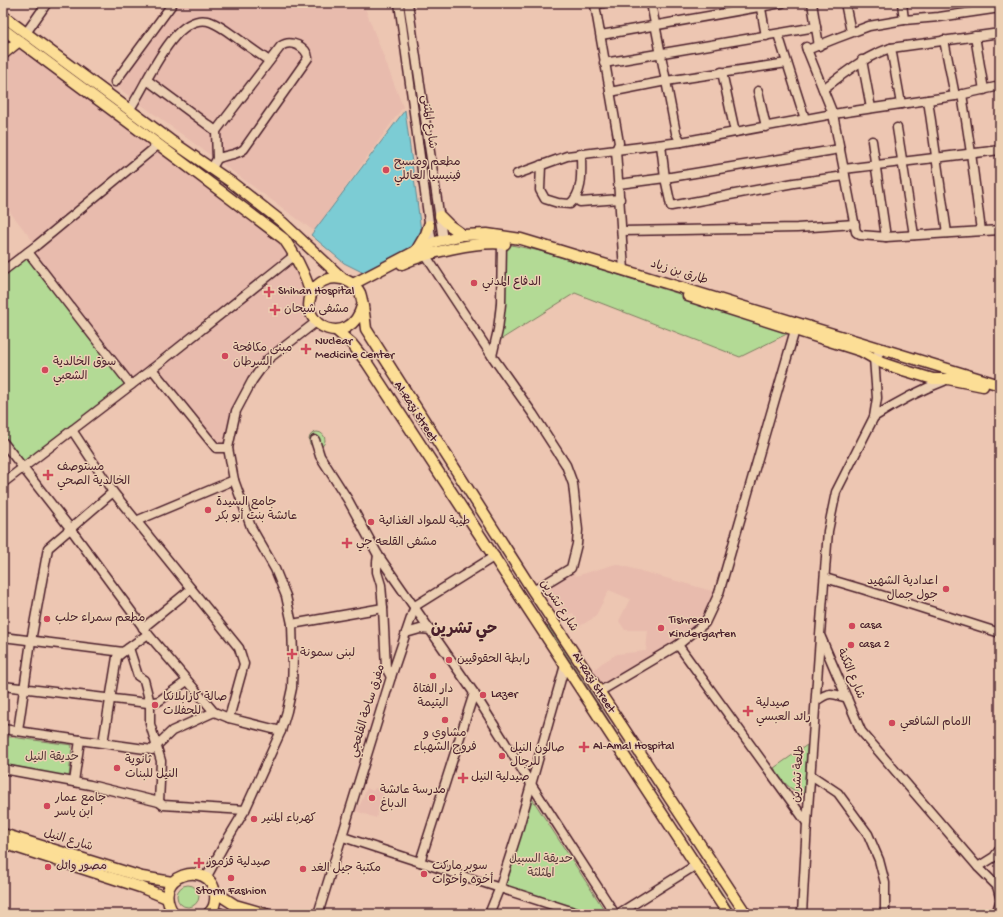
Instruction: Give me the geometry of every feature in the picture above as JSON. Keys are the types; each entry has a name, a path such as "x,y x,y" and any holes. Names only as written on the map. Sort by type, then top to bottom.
{"main road":[{"path":"3,16 170,140 214,164 282,222 342,278 355,286 360,294 362,306 360,316 354,324 343,330 323,327 316,322 310,311 309,303 311,294 317,285 328,279 342,278"},
{"path":"3,29 284,239 295,255 305,276 311,294"},
{"path":"3,54 19,41"},
{"path":"440,216 449,225 463,235"},
{"path":"429,224 426,234 430,246"},
{"name":"طارق بن زياد","path":"430,246 463,235 487,234 521,239 1000,384"},
{"path":"430,246 443,251 475,244 495,242 540,251 861,351 882,363 932,382 948,379 971,383 1000,391"},
{"path":"355,286 408,262 430,246 444,243 445,247 443,251"},
{"name":"شارع تشرين","path":"362,306 366,330 533,591 746,914"},
{"name":"Al-Razi Street","path":"337,330 352,344 367,363 495,556 728,914"},
{"name":"شارع النيل","path":"3,834 142,877 172,882"},
{"name":"شارع النيل","path":"3,844 145,889 167,898"},
{"path":"174,914 169,907 167,898 169,888 172,882 181,875 190,873 199,874 211,883 215,892 216,901 209,913 221,914"},
{"path":"215,892 235,905 266,914"}],"street":[{"path":"26,33 47,3"},
{"path":"115,82 173,3"},
{"name":"شارع المثنى","path":"399,3 429,224 430,246"},
{"name":"شارع المثنى","path":"408,3 440,216 430,246"},
{"path":"604,3 595,5 618,143 616,150 624,270"},
{"path":"651,3 676,133 681,142"},
{"path":"601,35 656,26 760,5 782,3"},
{"path":"812,3 819,46"},
{"path":"846,3 851,32"},
{"path":"902,3 904,20"},
{"path":"760,5 766,36"},
{"path":"1000,8 869,26 819,46 806,48 833,114 856,232 860,235 886,237 1000,230"},
{"path":"129,110 136,101 151,70 177,32 190,23 210,21 224,29 269,61"},
{"path":"604,63 816,27"},
{"path":"823,89 862,60 877,52 891,48 1000,33"},
{"path":"778,34 805,119"},
{"path":"975,36 984,90"},
{"path":"944,40 959,95 971,153 981,231"},
{"path":"285,43 291,43 302,48 308,55 308,58 244,149 238,154 224,155 214,164 216,131 269,61 285,43"},
{"path":"891,48 900,104"},
{"path":"862,60 871,108"},
{"path":"610,92 666,81 788,63"},
{"path":"722,72 735,132"},
{"path":"147,80 216,131"},
{"path":"518,174 568,156 681,142 833,114 959,95 1000,86"},
{"path":"758,91 766,126"},
{"path":"928,100 947,233"},
{"path":"897,128 914,235"},
{"path":"872,141 886,237"},
{"path":"3,271 158,145"},
{"path":"661,145 665,178 671,206 794,183 876,165 1000,150"},
{"path":"618,184 665,178 840,149"},
{"path":"541,165 540,190 545,199 558,203 570,204 576,199 580,184 581,154"},
{"path":"576,199 580,202 620,199"},
{"path":"622,232 797,228 855,224"},
{"path":"492,356 498,330 501,304 502,243"},
{"path":"430,246 492,356 533,414 566,465 573,484 578,530 577,544 571,568 533,591"},
{"path":"28,252 131,384"},
{"path":"3,483 152,369 295,255"},
{"path":"206,878 245,810 281,731 292,688 292,624 286,596 275,569 251,527 234,480 228,448 236,410 267,360 316,322"},
{"path":"599,692 678,645 705,623 719,592 795,330"},
{"path":"874,417 877,398 874,358 883,349"},
{"path":"874,417 932,382 938,365"},
{"path":"152,369 216,448 228,448"},
{"name":"شارع الثكنة","path":"874,417 836,492 828,531 820,635 861,731 997,886 1000,897"},
{"path":"72,430 114,492 136,521 238,648 244,664 229,718"},
{"path":"315,440 320,456 348,500 378,555 432,630 474,693 531,784 616,914 696,865"},
{"path":"3,442 70,528 145,631 214,712 229,718 281,731"},
{"path":"136,521 234,480"},
{"path":"18,731 31,641 48,548 114,492"},
{"path":"378,555 376,562 381,586 386,668 391,677"},
{"path":"415,606 495,556"},
{"path":"825,578 862,588 1000,633"},
{"path":"103,743 117,657 191,589"},
{"name":"مفرق ساحة القلعجي","path":"318,914 343,837 391,677 415,606"},
{"path":"292,624 383,608"},
{"path":"406,633 420,629 432,630"},
{"name":"طلعة تشرين","path":"802,914 820,635"},
{"path":"3,637 126,650"},
{"path":"678,645 807,823"},
{"path":"126,650 138,676 144,680 150,703 150,724 161,761 159,802"},
{"path":"489,914 500,887 565,665"},
{"path":"3,686 150,703 159,701 188,681"},
{"path":"420,862 474,693"},
{"path":"816,701 824,695 830,693 847,698"},
{"path":"3,729 152,750 172,731 214,712"},
{"path":"74,782 80,740"},
{"path":"3,769 74,782 159,802 163,805 245,810"},
{"path":"811,775 838,793 868,834 879,860 885,883 885,914"},
{"path":"343,837 580,914"},
{"path":"978,866 994,857 1000,849"},
{"path":"996,914 1000,902"}],"shaded area":[{"path":"179,3 363,3 403,107 314,231 117,87"},
{"path":"3,39 158,145 284,239 295,255 316,322 267,360 236,411 228,448 216,448 152,369 131,385 28,252 36,245 3,203"},
{"name":"Tishreen Kindergarten","path":"616,564 719,593 705,623 679,645 599,692 588,675 602,663 617,654 646,651 648,630 625,630 619,621 630,599 609,590 595,617 580,626 573,613 551,619 533,591 571,568 576,576"},
{"name":"مدرسة عائشة الدباغ","path":"367,788 373,791 375,788 384,791 376,818 353,810 354,805 360,805"}],"green space":[{"path":"502,243 540,251 795,330 740,357 575,293 492,345"},
{"path":"28,252 131,385 23,467 3,442 3,271"},
{"path":"314,432 320,432 325,437 323,446 320,448 314,448 309,443 309,437"},
{"path":"548,626 671,817 736,914 732,914 545,629"},
{"name":"حديقة النيل","path":"3,736 72,745 69,777 3,764"},
{"path":"807,745 804,793 790,788 774,768"},
{"name":"حديقة السبيل المثلثة","path":"531,797 607,914 590,914 506,886"},
{"path":"188,885 196,888 199,896 196,904 188,907 180,904 177,896 180,888"}],"water":[{"name":"مطعم ومسبح فينيسيا العائلي","path":"405,110 421,231 412,250 366,274 344,263 311,235"}],"place":[{"name":"مطعم ومسبح فينيسيا العائلي","path":"386,170"},
{"name":"الدفاع المدني","path":"474,283"},
{"name":"Shihan Hospital","path":"269,292"},
{"name":"مشفى شيحان","path":"275,310"},
{"name":"Nuclear Medicine Center","path":"306,349"},
{"name":"مبنى مكافحة السرطان","path":"225,356"},
{"name":"سوق الخالدية الشعبي","path":"45,370"},
{"name":"مستوصف الخالدية الصحي","path":"48,475"},
{"name":"جامع السيدة عائشة بنت أبو بكر","path":"208,510"},
{"name":"طيبة للمواد الغذائية","path":"371,522"},
{"name":"مشفى القلعه جي","path":"347,543"},
{"name":"اعدادية الشهيد جول جمال","path":"946,589"},
{"name":"مطعم سمراء حلب","path":"47,619"},
{"name":"casa","path":"852,626"},
{"name":"Tishreen Kindergarten","path":"661,628"},
{"name":"casa 2","path":"851,645"},
{"name":"لبنى سمونة","path":"292,654"},
{"name":"رابطة الحقوقيين","path":"449,660"},
{"name":"دار الفتاة اليتيمة","path":"433,676"},
{"name":"Lazer","path":"483,695"},
{"name":"صالة كازابلانكا للحفلات","path":"155,705"},
{"name":"صيدلية رائد العبسي","path":"748,711"},
{"name":"مشاوي و فروج الشهباء","path":"445,720"},
{"name":"الامام الشافعي","path":"892,723"},
{"name":"Al-Amal Hospital","path":"584,747"},
{"name":"صالون النيل للرجال","path":"502,756"},
{"name":"ثانوية النيل للبنات","path":"117,768"},
{"name":"صيدلية النيل","path":"463,778"},
{"name":"مدرسة عائشة الدباغ","path":"372,798"},
{"name":"جامع عمار ابن ياسر","path":"47,806"},
{"name":"كهرباء المنير","path":"254,819"},
{"name":"صيدلية قزموز","path":"199,863"},
{"name":"مصور وائل","path":"48,867"},
{"name":"مكتبة جيل الغد","path":"303,869"},
{"name":"سوبر ماركت أخوه وأخوات","path":"424,874"},
{"name":"Storm Fashion","path":"231,878"}],"district":[{"name":"حي تشرين","path":"464,630"}]}
